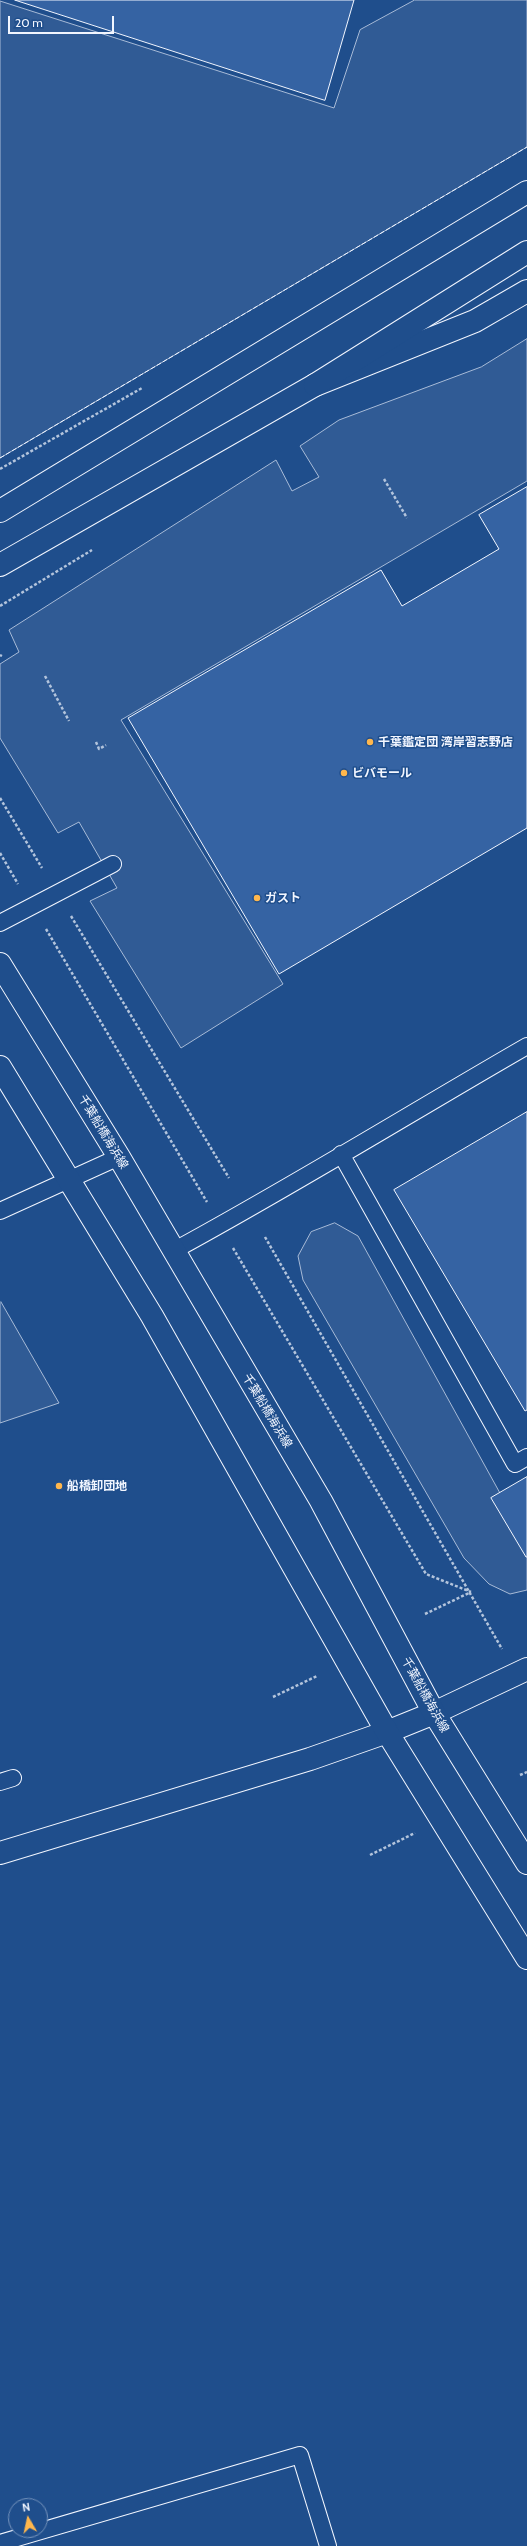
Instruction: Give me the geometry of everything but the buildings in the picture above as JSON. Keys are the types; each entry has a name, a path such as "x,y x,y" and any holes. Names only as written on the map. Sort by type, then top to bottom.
{"main road":[{"path":"0,511 527,192"},
{"path":"0,565 315,385 527,252"},
{"path":"315,385 475,321 527,291"},
{"name":"千葉船橋海浜線","path":"0,964 119,1157 321,1502 434,1713 527,1864"},
{"path":"0,1067 152,1316 387,1732 527,1958"},
{"path":"0,1853 310,1759 387,1732 434,1713 527,1669"}],"lane":[{"path":"0,923 113,864"},
{"path":"174,1251 249,1210 340,1154 527,1046"},
{"path":"340,1154 515,1464 527,1456"},
{"path":"0,1211 70,1181 119,1157"},
{"path":"0,2543 300,2455 328,2546"}],"path":[{"path":"384,479 407,518"},
{"path":"0,606 95,548"},
{"path":"45,676 69,721"},
{"path":"96,742 99,749 106,745"},
{"path":"0,798 42,868"},
{"path":"0,853 18,884"},
{"path":"71,915 228,1178"},
{"path":"47,930 205,1199"},
{"path":"265,1237 471,1592 502,1649"},
{"path":"240,1259 426,1574 471,1592"},
{"path":"425,1614 471,1592"},
{"path":"273,1697 317,1676"},
{"path":"520,1775 527,1772"},
{"path":"370,1855 418,1832"}],"shaded area":[{"path":"415,0 527,0 527,147 0,458 0,1 334,108 360,30"},
{"path":"527,339 527,481 121,720 283,984 181,1048 90,901 117,888 79,822 58,833 0,738 0,664 19,652 9,630 276,460 292,491 319,477 300,446 339,420 481,367"},
{"path":"335,1223 358,1236 527,1542 527,1590 510,1594 489,1584 464,1558 303,1280 298,1256 311,1232"},
{"path":"1,1302 59,1403 0,1423 0,1303"}],"fence":[{"path":"0,458 527,147"}],"place":[{"name":"千葉鑑定団 湾岸習志野店","path":"370,742"},
{"name":"ビバモール","path":"344,773"},
{"name":"ガスト","path":"257,898"},
{"name":"船橋卸団地","path":"59,1486"}]}
